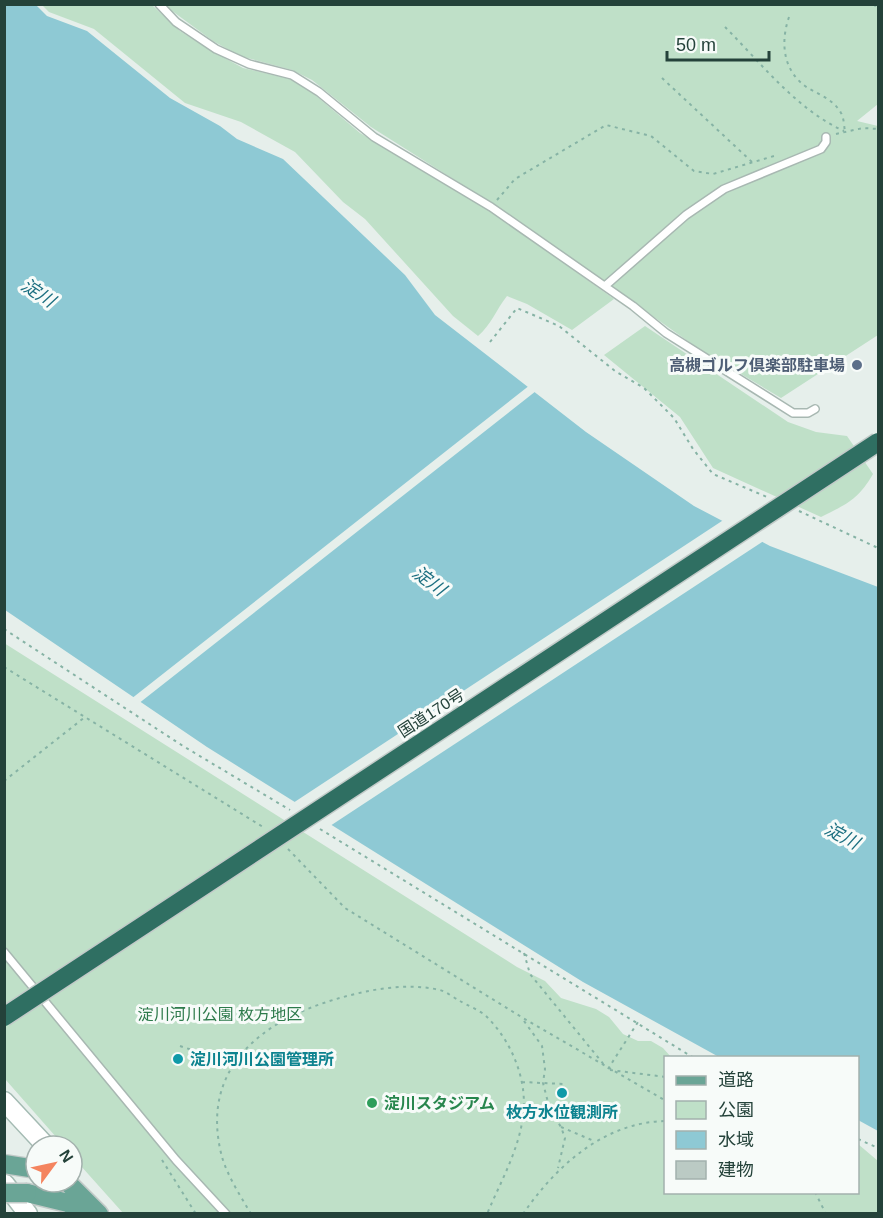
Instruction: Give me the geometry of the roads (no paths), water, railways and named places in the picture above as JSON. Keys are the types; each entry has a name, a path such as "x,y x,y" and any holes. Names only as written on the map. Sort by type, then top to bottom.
{"highway":[{"name":"国道170号","path":"4,1017 879,442"}],"main road":[{"path":"4,1101 35,1134"},
{"path":"4,1184 28,1214"},
{"path":"84,1191 101,1214"},
{"path":"4,1193 27,1193 68,1203 85,1214"},
{"path":"80,1194 101,1214"}],"lane":[{"path":"159,4 176,22 216,49 249,64 292,75 319,92 374,137 491,207 605,286 666,333 793,413 808,413 815,409"},
{"path":"605,286 686,215 724,189 821,149 826,142 826,137"},
{"path":"4,952 176,1160 226,1214"}],"water":[{"name":"淀川","path":"4,5 36,5 47,16 87,31 170,98 220,126 237,139 283,159 405,275 435,315 586,432 694,506 770,546 878,587 878,1131 859,1121 859,1056 717,1056 583,982 207,747 5,610"}],"place":[{"name":"高槻ゴルフ倶楽部駐車場","path":"857,365"},
{"name":"淀川河川公園管理所","path":"178,1059"},
{"name":"枚方水位観測所","path":"562,1093"},
{"name":"淀川スタジアム","path":"372,1103"}],"park label":[{"name":"淀川河川公園 枚方地区","path":"220,1014"}]}
